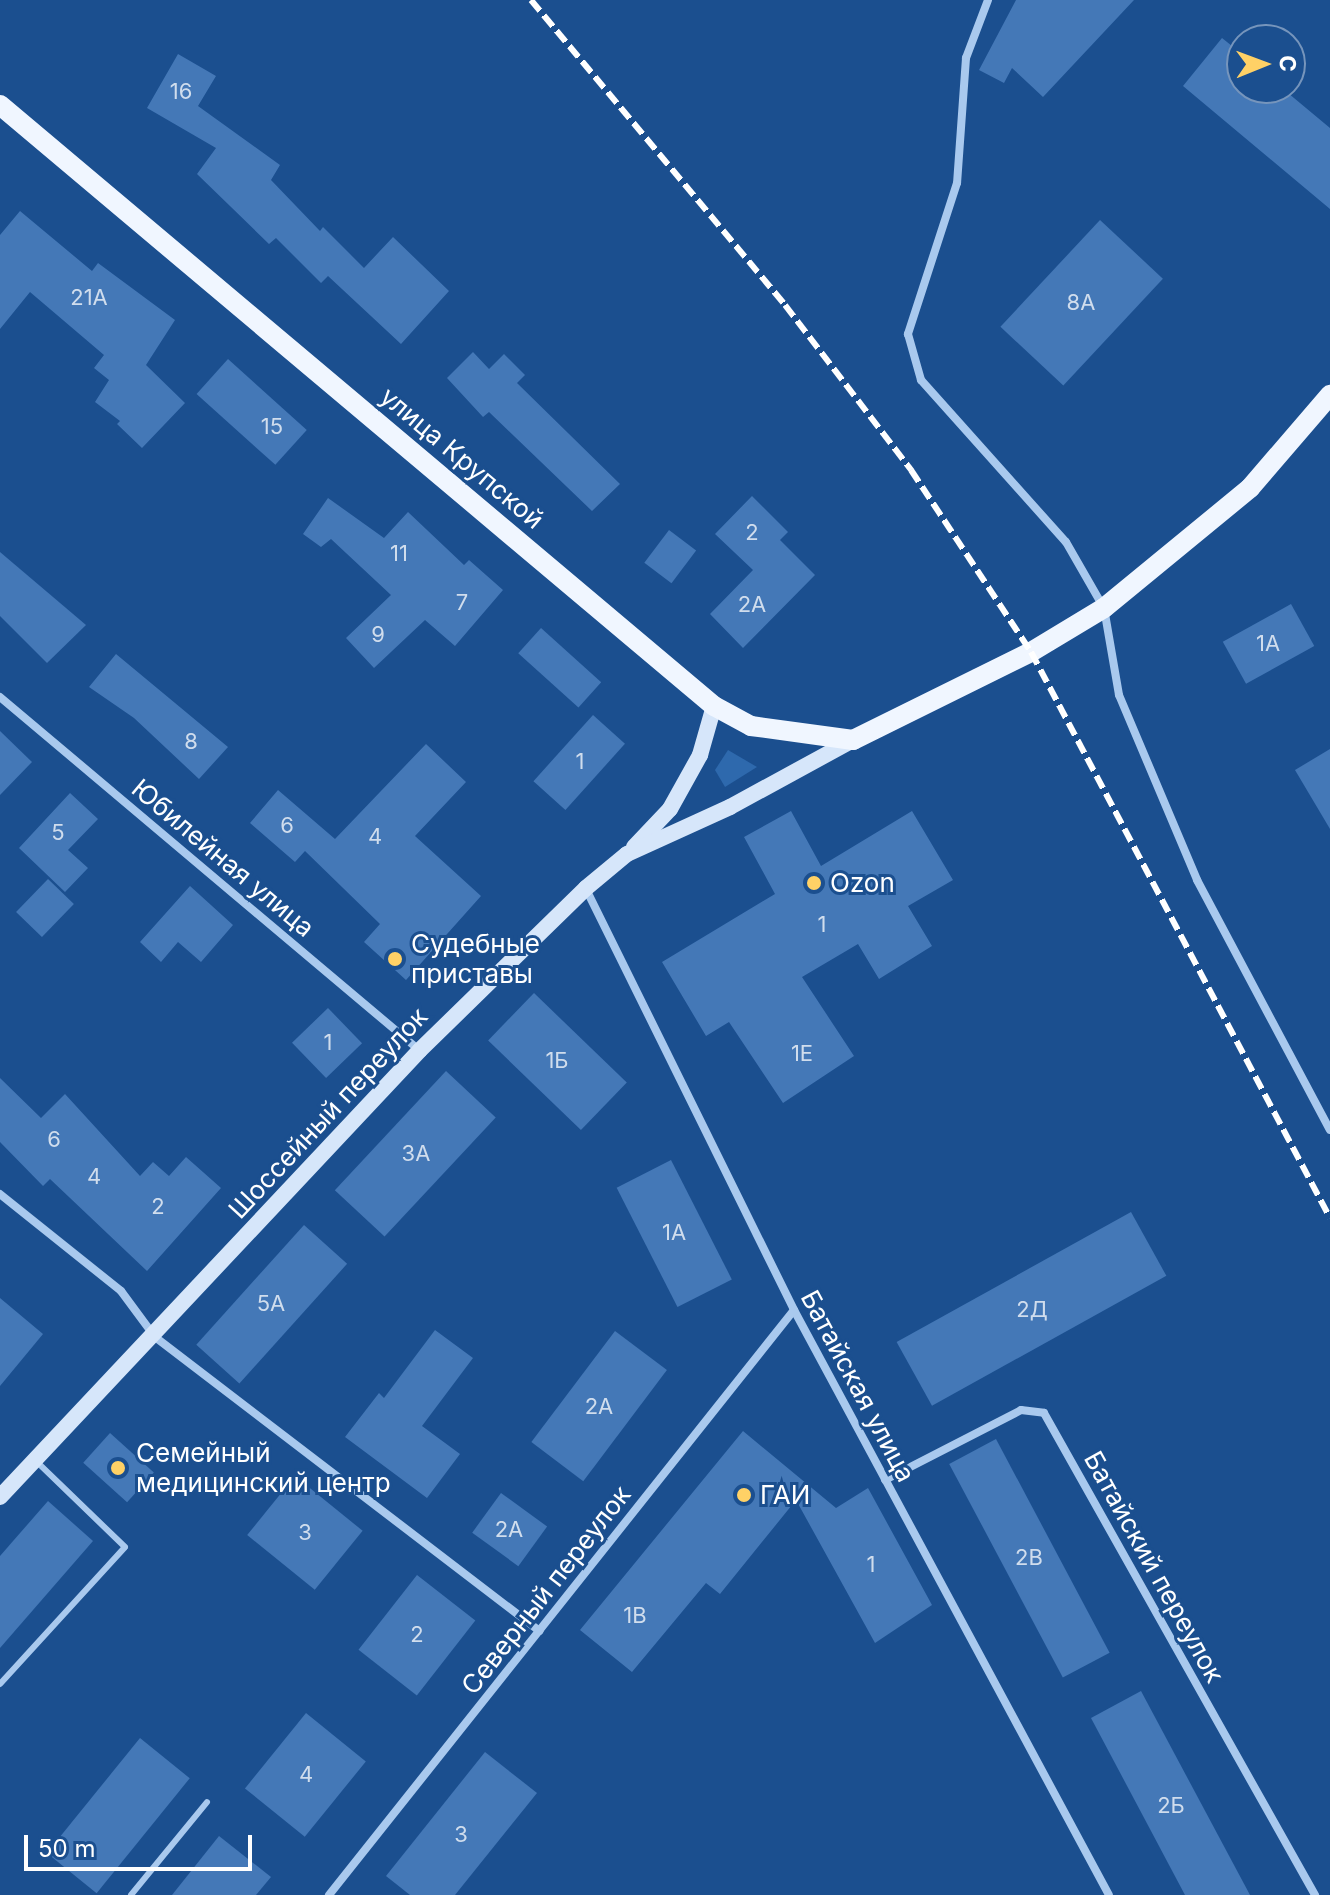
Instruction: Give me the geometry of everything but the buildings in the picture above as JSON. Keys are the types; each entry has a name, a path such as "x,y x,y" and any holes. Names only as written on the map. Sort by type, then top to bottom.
{"main road":[{"name":"улица Крупской","path":"0,105 714,706 751,726 853,740"},
{"path":"853,740 929,705 1104,608 1250,488 1330,395"},
{"path":"627,854 670,809 700,755 714,706"},
{"name":"Шоссейный переулок","path":"0,1497 155,1337 420,1050 586,888 627,854 730,807 853,740"}],"street":[{"path":"988,0 966,58 957,183 908,334 921,380 1066,542 1104,608 1119,695 1197,880 1330,1130"},
{"name":"Юбилейная улица","path":"0,697 420,1050"},
{"name":"Батайская улица","path":"586,888 794,1310 1109,1895"},
{"path":"0,1194 121,1291 155,1337 539,1631"},
{"name":"Северный переулок","path":"329,1895 794,1310"},
{"name":"Батайский переулок","path":"885,1480 1021,1410 1044,1413 1315,1895"}],"lane":[{"path":"0,1684 125,1547 35,1460"},
{"path":"131,1895 207,1802"}],"shaded area":[{"path":"728,750 757,767 725,787 715,770"}],"railway":[{"path":"531,0 785,305 911,470 1031,652 1330,1218"}],"place":[{"name":"Ozon","path":"814,883"},
{"name":"Судебные приставы","path":"395,959"},
{"name":"Семейный медицинский центр","path":"118,1468"},
{"name":"ГАИ","path":"744,1495"}]}
